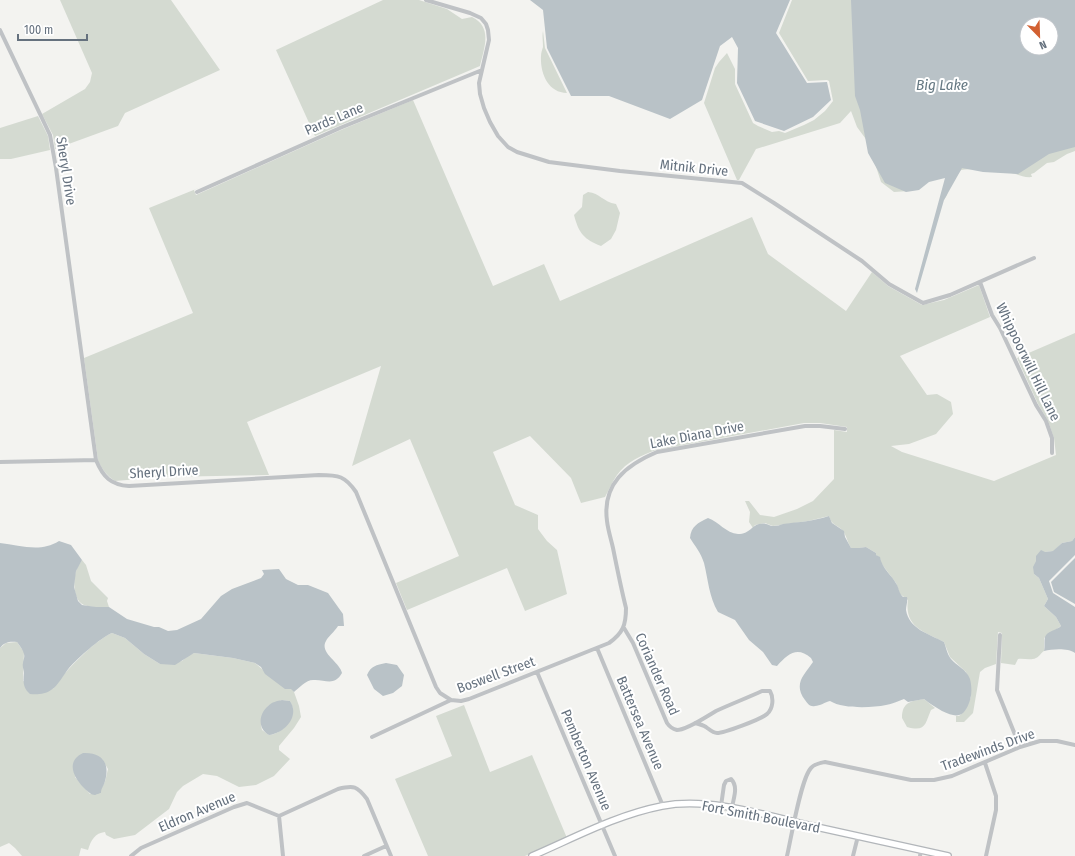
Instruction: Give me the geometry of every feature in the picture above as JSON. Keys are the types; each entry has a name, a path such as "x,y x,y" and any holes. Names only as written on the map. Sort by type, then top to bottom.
{"street":[{"name":"Mitnik Drive","path":"426,0 470,13 481,18 486,24 489,40 482,70 480,94 484,108 498,136 508,147 517,152 549,162 620,171 742,183 862,261 889,284 923,303 943,298 1034,258"},
{"name":"Sheryl Drive","path":"0,30 50,135 56,168 96,460 101,472 109,480 116,484 130,486 319,475 340,476 345,479 356,492 436,686 445,697 451,700"},
{"name":"Pards Lane","path":"197,192 340,128 482,70"},
{"name":"Whippoorwill Hill Lane","path":"980,282 992,315 1000,328 1036,405 1046,421 1052,438 1052,453"},
{"name":"Lake Diana Drive","path":"624,628 626,608 607,520 608,497 618,478 626,469 638,461 657,452 805,426 845,429"},
{"path":"0,462 96,460"},
{"name":"Boswell Street","path":"372,738 451,700 461,701 469,699 609,643 618,637 624,628"},
{"name":"Coriander Road","path":"624,628 633,643 670,727 677,730 762,691 770,691 772,694 772,705 770,711 763,717 724,732 716,733 706,727 694,723"},
{"path":"1000,635 997,690 1020,747"},
{"name":"Battersea Avenue","path":"597,648 663,806"},
{"name":"Pemberton Avenue","path":"537,672 615,856"},
{"name":"Tradewinds Drive","path":"787,856 802,787 810,769 816,764 825,762 911,780 934,780 952,776 1020,747 1040,741 1057,741 1075,746"},
{"path":"985,763 996,796 996,810 986,856"},
{"path":"721,806 724,785 726,781 731,779 736,788 732,808"},
{"path":"283,856 278,816 338,789 348,787 356,787 367,799 391,856"},
{"name":"Eldron Avenue","path":"131,856 141,848 219,813 247,803 278,816"},
{"name":"Fort Smith Boulevard","path":"532,856 635,813 663,806 695,804 732,808 858,836 921,853 948,856"},
{"path":"853,856 858,836"},
{"path":"364,856 386,846"}],"shaded area":[{"path":"60,0 171,0 220,70 125,113 118,126 55,149 53,135 42,114 85,89 90,82 92,73"},
{"path":"383,0 419,0 447,9 462,19 472,17 479,21 485,32 485,45 480,66 315,136 276,50"},
{"name":"Big Lake","path":"792,0 900,0 1075,82 1075,151 1054,162 1047,163 1031,174 1032,177 993,170 961,170 949,187 944,200 947,173 909,191 894,192 881,182 868,142 857,127 851,111 840,123 756,149 739,180 737,180 704,103 715,68 727,53 735,69 735,84 753,123 758,126 772,132 779,131 785,133 814,120 825,111 833,101 829,81 808,81 779,33"},
{"path":"543,31 545,48 567,93 555,90 546,81 541,62"},
{"path":"413,100 493,286 544,264 560,301 752,217 768,254 846,311 872,272 888,286 922,305 944,300 979,285 990,317 900,356 927,395 937,394 951,402 953,414 936,434 909,444 891,446 902,452 994,481 1056,455 1054,438 1048,421 1038,404 1017,358 1075,333 1075,537 1072,541 1062,543 1054,551 1045,552 1036,561 1034,574 1039,578 1048,599 1044,606 1056,617 1061,626 1044,638 1044,651 1034,659 1018,659 1015,665 1001,663 1002,633 998,632 996,664 985,668 980,672 973,713 964,722 956,722 956,716 959,716 965,710 971,697 966,672 950,657 944,642 923,631 912,623 909,617 908,600 900,594 896,583 881,563 880,558 876,555 876,553 866,547 851,548 844,532 832,522 829,516 808,521 773,526 765,523 755,525 753,528 749,522 750,512 745,501 749,501 760,515 774,517 797,509 813,501 834,479 834,430 847,432 847,427 820,423 804,423 656,450 625,466 615,478 605,497 581,503 571,478 530,436 493,452 515,505 538,515 538,529 547,541 557,550 567,594 525,611 507,568 407,610 396,583 459,556 410,439 352,466 381,366 247,422 269,475 163,477 115,481 109,476 98,460 84,358 193,313 149,208 201,187 194,190 196,195 341,130"},
{"path":"38,116 48,136 50,150 11,159 0,159 0,128"},
{"path":"588,192 596,194 616,204 620,213 616,230 611,239 601,246 590,241 583,235 578,227 574,215 582,207 583,195"},
{"path":"82,560 86,565 91,581 108,598 107,601 109,607 87,606 80,603 76,595 74,580 76,570"},
{"path":"112,633 125,638 144,654 160,664 182,661 194,653 233,658 255,663 276,681 285,687 291,688 294,692 301,717 279,746 279,750 290,759 274,776 256,785 239,787 217,776 203,774 183,786 177,792 169,809 135,835 114,839 106,835 105,832 99,834 94,838 88,850 81,848 79,856 22,856 9,843 0,847 0,648 6,643 17,642 24,652 23,681 53,689 64,674 88,650","holes":["282,700 290,701 292,706 291,718 279,731 269,735 262,730 261,725 268,706","102,759 108,769 104,785 90,794 75,777"]},
{"path":"924,699 935,708 931,710 926,723 921,728 907,727 902,718 902,713 906,705 911,702"},
{"path":"464,705 490,772 532,755 567,838 525,856 428,856 395,779 452,756 436,716"}],"water":[{"path":"530,0 790,0 776,33 807,83 827,82 831,100 813,117 784,131 755,121 737,83 738,48 732,37 720,46 702,100 670,119 609,96 571,96 547,48 543,10"},
{"name":"Big Lake","path":"851,0 1075,0 1075,147 1049,154 1018,174 983,172 962,168 944,200 917,293 915,289 945,178 929,182 919,190 906,192 885,183 868,153 860,110 855,96"},
{"path":"829,516 832,523 844,531 845,537 851,548 866,547 880,557 883,565 895,581 903,597 907,597 906,610 911,622 920,630 944,642 951,659 964,670 970,679 971,697 964,712 958,715 947,713 924,699 908,702 904,699 888,705 873,707 849,707 830,701 817,706 810,706 802,694 800,684 803,676 813,662 811,658 806,654 797,652 789,655 777,666 772,665 763,652 749,640 735,620 718,612 711,594 703,559 690,538 693,528 696,525 708,518 730,532 742,534 759,524 764,523 776,526"},
{"path":"1075,537 1075,555 1049,581 1053,593 1075,607 1075,653 1072,651 1056,649 1044,651 1046,635 1061,626 1056,617 1044,606 1048,599 1039,578 1034,574 1033,567 1036,561 1036,556 1041,550 1045,552 1053,551 1062,543 1072,541"},
{"path":"59,541 71,545 82,560 76,571 74,587 78,601 82,605 109,607 127,619 154,627 159,627 168,631 177,630 201,619 221,596 232,589 261,578 264,574 262,570 279,569 286,579 298,585 308,585 328,593 343,614 344,626 338,626 325,645 325,650 338,665 342,673 336,680 332,681 308,681 294,692 291,689 285,689 265,674 261,667 255,663 233,658 194,653 175,665 160,664 144,654 125,638 112,633 95,644 78,659 54,688 44,693 30,694 24,685 24,652 17,642 7,642 0,648 0,543 30,547 45,547"},
{"path":"1075,558 1075,604 1054,592 1051,582"},
{"path":"386,663 397,665 404,675 402,686 393,693 383,696 374,689 367,675 374,666"},
{"path":"282,700 290,701 293,707 292,718 280,731 269,735 261,726 262,713 271,704"},
{"path":"83,753 96,755 106,764 105,783 101,793 95,795 91,794 82,786 75,776 73,771 74,761"}]}
